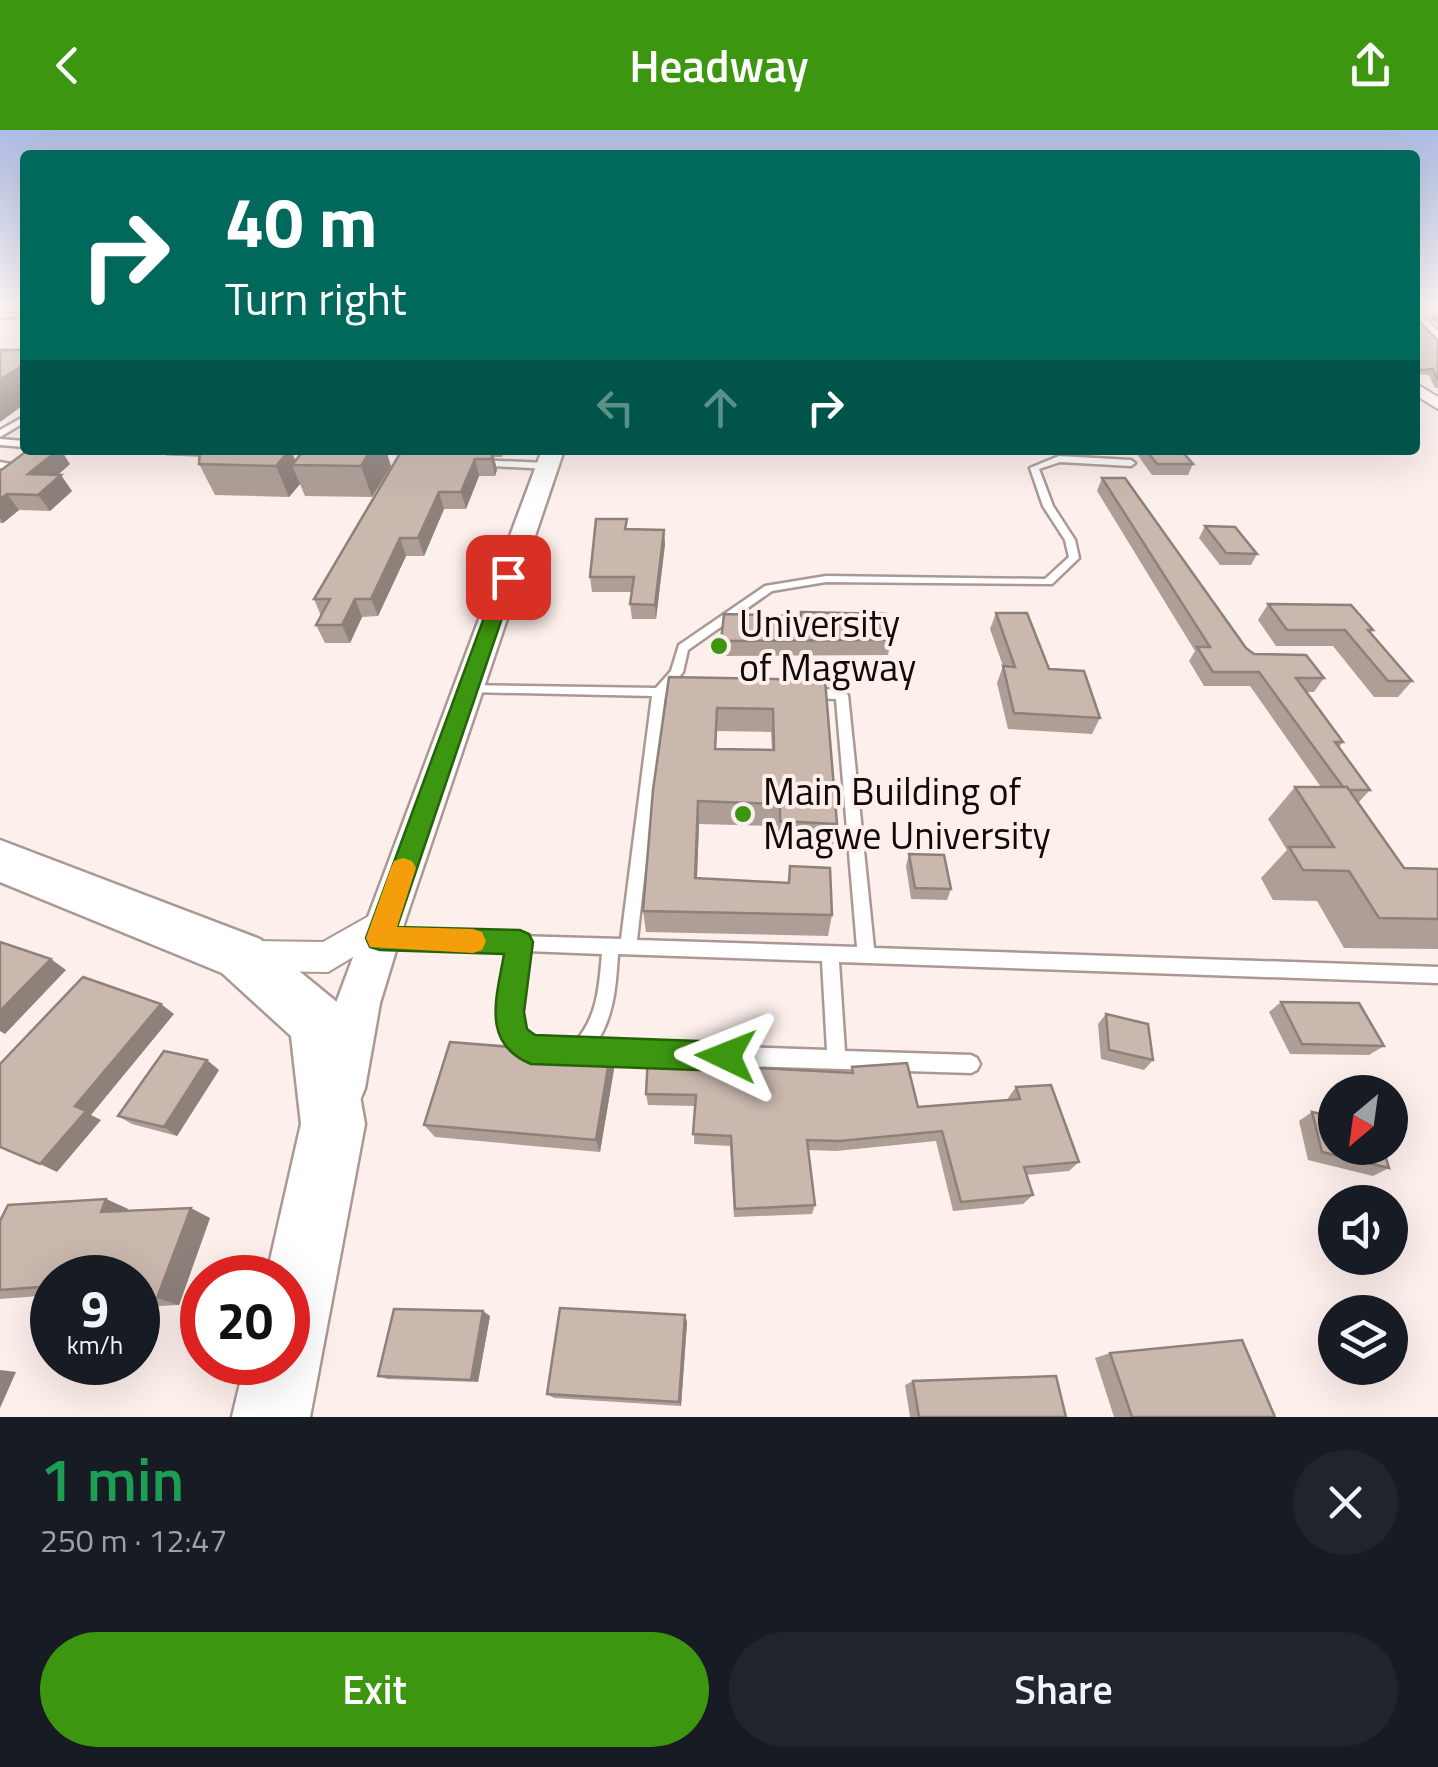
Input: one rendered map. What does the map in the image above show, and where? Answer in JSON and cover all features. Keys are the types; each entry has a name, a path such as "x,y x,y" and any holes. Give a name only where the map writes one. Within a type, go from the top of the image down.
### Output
{"highway":[{"path":"0,860 241,956 318,1023 333,1124 306,1255"},
{"path":"272,1417 278,1385"}],"street":[{"path":"333,1124 358,1003 550,458"},
{"path":"241,956 328,957 382,930"}],"lane":[{"path":"474,463 550,458"},
{"path":"578,1052 596,1034 604,1018 620,946 659,692 677,672 683,648 769,588 826,579 1048,582 1074,558 1070,540 1048,506 1034,468 1059,459 1131,463"},
{"path":"0,465 18,468 13,478 35,461"},
{"path":"468,688 696,693"},
{"path":"787,694 842,694 866,955"},
{"path":"382,930 520,942 1438,975"},
{"path":"520,942 510,1012 514,1037 531,1050 970,1064"},
{"path":"830,954 837,1060"}],"building":[{"path":"0,366 20,366 20,367 0,380"},
{"path":"1420,366 1438,366 1438,381 1433,369 1421,370"},
{"path":"21,455 52,455 28,474 61,475 38,495 7,494 0,499 0,471"},
{"path":"200,455 286,455 276,466 199,464"},
{"path":"300,455 368,455 361,466 292,465"},
{"path":"399,455 493,455 491,459 475,459 461,492 439,492 418,538 400,538 371,599 355,599 342,625 316,625 330,599 314,599"},
{"path":"1150,455 1185,455 1193,464 1157,464"},
{"path":"1102,478 1125,478 1246,648 1254,654 1306,655 1324,678 1296,678 1343,742 1335,742 1370,790 1343,787 1259,672 1213,672 1197,647 1210,647"},
{"path":"596,519 627,519 625,529 664,530 655,605 630,604 634,577 590,577"},
{"path":"1205,526 1235,527 1257,554 1226,553"},
{"path":"1268,604 1351,605 1412,681 1388,681 1345,630 1287,630"},
{"path":"801,612 886,614 891,640 721,641 724,614 801,616"},
{"path":"996,613 1027,613 1049,669 1084,671 1100,718 1014,713 1003,666 1015,667"},
{"name":"Main Building of Magwe University","path":"669,677 825,680 837,824 780,821 780,804 698,801 695,878 789,883 790,866 830,868 832,915 643,911 653,790","holes":["717,708 773,709 774,750 715,749"]},
{"path":"1295,787 1347,787 1404,868 1438,869 1438,919 1379,918 1349,871 1303,870 1289,847 1334,847"},
{"path":"909,854 944,855 951,889 915,888"},
{"path":"0,942 51,959 0,1011"},
{"path":"83,977 161,1004 75,1106 86,1111 40,1164 0,1147 0,1064"},
{"path":"1281,1002 1359,1003 1384,1046 1302,1044"},
{"path":"1106,1014 1148,1024 1153,1060 1109,1050"},
{"path":"450,1042 610,1055 596,1140 424,1125"},
{"path":"164,1051 207,1060 164,1127 118,1116"},
{"path":"648,1055 680,1056 679,1064 853,1073 852,1067 907,1063 918,1107 1020,1099 1016,1087 1051,1085 1079,1162 1024,1167 1033,1195 961,1202 942,1131 840,1141 807,1140 815,1205 735,1209 731,1136 693,1134 696,1095 646,1094"},
{"path":"1312,1112 1318,1113 1318,1136"},
{"path":"106,1199 101,1212 191,1208 160,1290 160,1255 30,1255 30,1288 0,1290 0,1221 8,1205"},
{"path":"560,1308 685,1315 679,1402 547,1394"},
{"path":"394,1309 483,1311 471,1380 378,1376"},
{"path":"1242,1340 1275,1417 1132,1417 1110,1353"},
{"path":"1056,1376 1066,1417 919,1417 913,1381"}],"slow traffic":[{"path":"403,868 380,938 473,941"}],"place":[{"name":"University of Magway","path":"719,646"},
{"name":"Main Building of Magwe University","path":"743,814"}],"route":[{"path":"508,577 380,938 520,942 510,1012 514,1037 531,1050 726,1056"}]}
